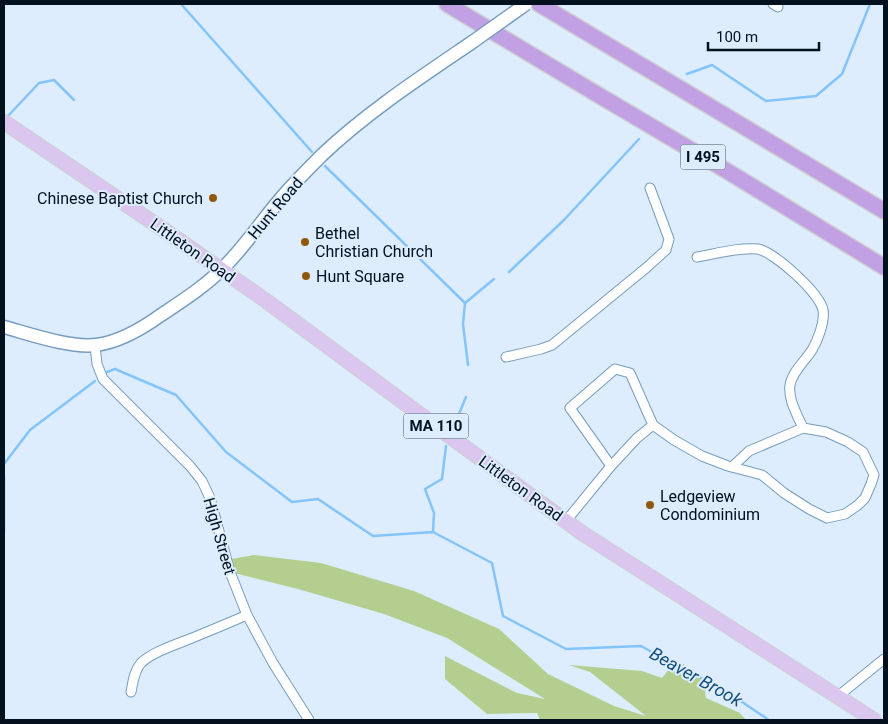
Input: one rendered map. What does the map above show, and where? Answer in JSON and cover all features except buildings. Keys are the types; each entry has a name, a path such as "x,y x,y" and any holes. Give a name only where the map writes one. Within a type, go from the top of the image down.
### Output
{"highway":[{"name":"I 495","path":"447,4 884,267"},
{"path":"538,4 884,211"}],"main road":[{"name":"Littleton Road","path":"4,122 273,306 566,521 874,720"}],"street":[{"name":"Hunt Road","path":"4,327 68,343 95,345 124,337 147,324 222,270 283,196 323,155 399,94 526,4"},
{"path":"506,357 552,345 666,250 669,239 650,188"},
{"path":"697,257 738,250 758,249 792,271 817,297 823,310 819,334 812,350 790,383 790,398 803,428"},
{"name":"High Street","path":"95,345 97,364 103,379 190,466 202,481 213,508 230,572 247,615 270,658 309,720"},
{"path":"611,466 570,408 615,370 630,373 653,426 702,456 732,466 762,475 784,493 827,518 845,514 858,505 865,498 874,475 863,452 848,442 826,432 803,428 748,451 732,466"},
{"path":"566,521 611,466 637,438 653,426"},
{"path":"131,692 136,670 142,662 168,648 247,615"},
{"path":"837,697 884,660"}],"green space":[{"path":"254,555 321,563 414,591 499,629 548,674 614,706 646,716 590,672 569,665 642,671 662,678 673,664 682,664 701,679 704,684 706,698 740,713 746,720 540,720 537,713 487,714 445,679 445,656 517,693 545,699 447,638 384,614 230,572 226,560"}],"waterway":[{"path":"181,4 312,152"},
{"path":"687,74 712,65 766,101 816,96 842,74 870,4"},
{"path":"7,117 39,83 54,80 74,100"},
{"path":"509,272 564,220 639,139"},
{"path":"325,166 465,303"},
{"path":"468,365 463,324 465,303 494,279"},
{"name":"Beaver Brook","path":"107,372 115,369 176,395 226,452 292,502 318,499 373,536 433,532 492,563 503,616 566,649 641,646 691,674 714,683 769,720"},
{"name":"Beaver Brook","path":"4,464 30,430 95,381"},
{"path":"454,426 466,397"},
{"path":"433,532 434,513 425,489 442,479 446,446"},
{"name":"Beaver Brook","path":"4,476 4,531"}],"place":[{"name":"Chinese Baptist Church","path":"213,198"},
{"name":"Bethel Christian Church","path":"305,242"},
{"name":"Hunt Square","path":"306,276"},
{"name":"Ledgeview Condominium","path":"650,505"}]}
